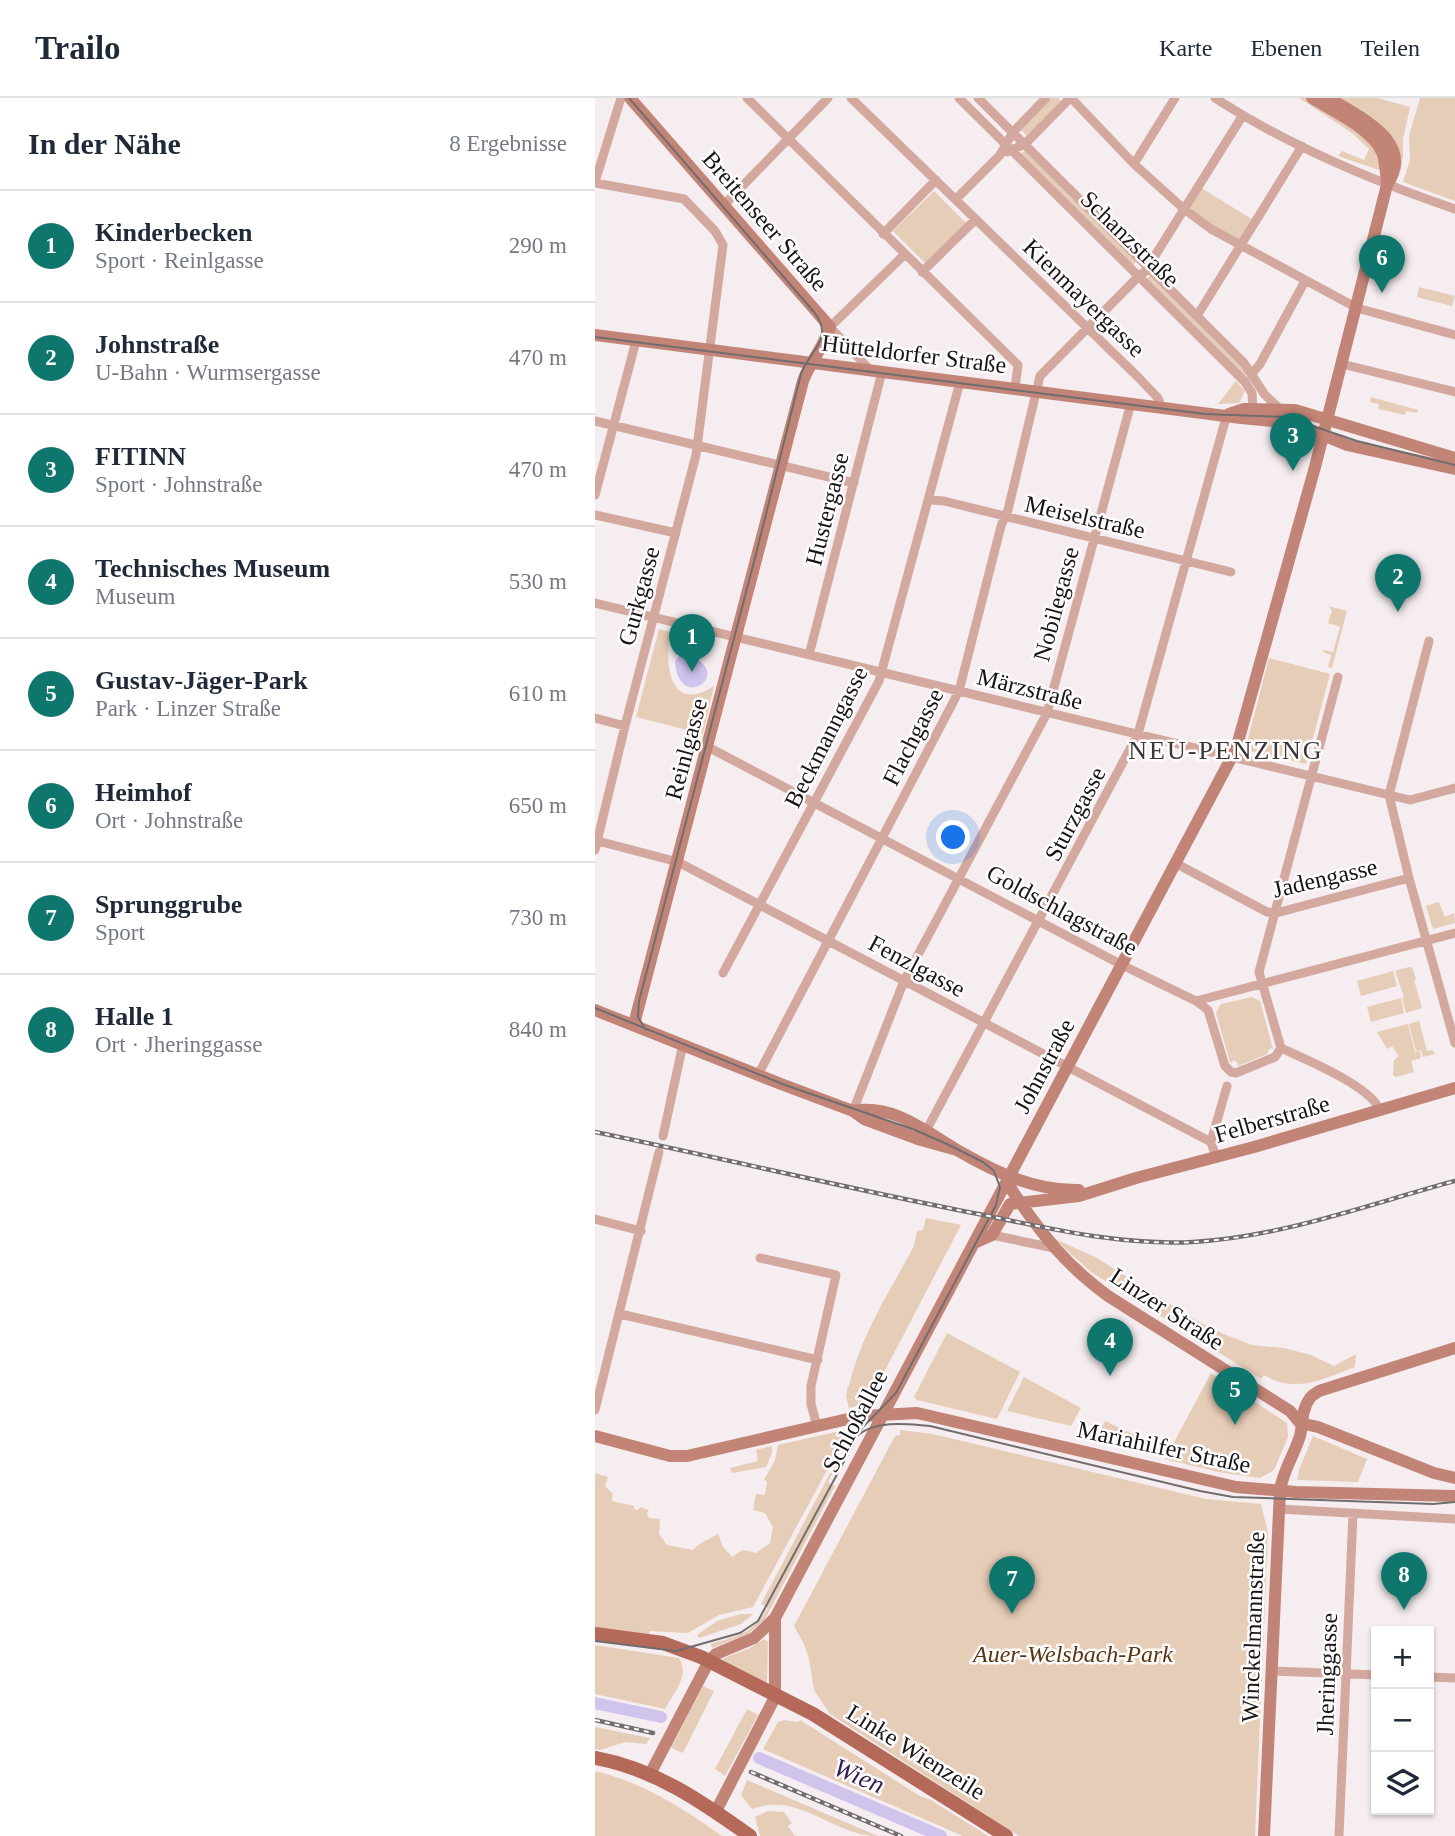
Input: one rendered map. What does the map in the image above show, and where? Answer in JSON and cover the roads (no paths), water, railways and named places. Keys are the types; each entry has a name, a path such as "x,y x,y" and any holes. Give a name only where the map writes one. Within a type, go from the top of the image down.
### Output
{"main road":[{"name":"Breitenseer Straße","path":"630,98 830,327"},
{"path":"1312,98 1375,141 1384,159 1387,185"},
{"name":"Johnstraße","path":"1009,1176 1233,757 1247,713 1324,435 1387,185 1396,166 1389,142 1376,129 1329,98"},
{"name":"Reinlgasse","path":"634,1024 803,381 827,338 830,327"},
{"name":"Hütteldorfer Straße","path":"595,335 1161,407 1227,414 1244,408 1253,413 1294,423 1337,442 1455,468"},
{"name":"Hütteldorfer Straße","path":"1253,413 1279,408 1294,410 1455,458"},
{"path":"595,1010 853,1111 864,1119 957,1150"},
{"name":"Felberstraße","path":"1020,1203 1079,1196 1455,1088"},
{"path":"853,1111 869,1108 927,1129 957,1150 1009,1176"},
{"name":"Felberstraße","path":"1009,1176 1029,1185 1055,1190 1100,1188"},
{"name":"Linzer Straße","path":"1009,1176 1010,1187 1054,1248 1080,1276 1108,1296 1290,1411 1300,1423 1318,1427 1429,1471 1455,1478"},
{"name":"Schloßallee","path":"709,1661 716,1654 754,1638 775,1618 1009,1176"},
{"path":"974,1244 992,1235 1010,1204 1020,1203"},
{"name":"Winckelmannstraße","path":"1264,1836 1280,1490 1300,1435 1300,1423 1309,1399 1316,1392 1455,1348"},
{"name":"Mariahilfer Straße","path":"595,1436 687,1457 884,1413 931,1416 1202,1480 1280,1490 1455,1495"},
{"name":"Schloßallee","path":"774,1696 775,1618"},
{"name":"Linke Wienzeile","path":"595,1634 663,1643 685,1650 801,1707"},
{"path":"650,1774 709,1661"},
{"name":"Linke Wienzeile","path":"775,1679 784,1695 801,1707 1006,1836"},
{"path":"716,1811 769,1711 774,1696"},
{"path":"595,1758 650,1774 683,1790 750,1836"}],"street":[{"path":"595,182 621,98"},
{"path":"747,98 1018,365 1015,388"},
{"path":"724,205 828,98"},
{"path":"851,98 936,180 883,234"},
{"name":"Schanzstraße","path":"959,98 1245,382 1252,393 1253,413"},
{"name":"Schanzstraße","path":"978,98 1149,265 1253,373 1265,396 1279,408"},
{"path":"1008,148 1013,132 1046,98"},
{"path":"956,199 1008,148 1025,144 1070,98 1134,164 1184,209 1240,246 1357,308 1455,334"},
{"path":"1134,164 1175,98"},
{"path":"1215,98 1301,146 1387,185 1455,209"},
{"name":"Flachgasse","path":"758,1075 958,691 1040,376 1149,265 1243,115"},
{"path":"1197,316 1301,146"},
{"name":"Kienmayergasse","path":"936,180 1139,378 1157,398 1161,407"},
{"name":"Gurkgasse","path":"595,182 687,200 722,241 710,350 676,533 596,846"},
{"path":"922,272 976,219"},
{"path":"830,327 904,255"},
{"path":"1245,382 1253,373 1305,281"},
{"name":"Breitenseer Straße","path":"830,327 876,371"},
{"path":"595,495 636,341"},
{"path":"1342,364 1455,392"},
{"name":"Hustergasse","path":"809,655 854,483 876,371"},
{"name":"Beckmanngasse","path":"723,974 883,672 961,382"},
{"name":"Nobilegasse","path":"853,1111 904,981 1047,713 1131,403"},
{"name":"Sturzgasse","path":"927,1129 1138,734 1227,414"},
{"path":"595,421 854,483"},
{"name":"Meiselstraße","path":"929,500 944,501 1231,572"},
{"path":"595,515 676,533"},
{"name":"Märzstraße","path":"595,603 1410,800 1455,788"},
{"path":"1429,641 1389,795 1455,1043"},
{"path":"1338,677 1259,972 1281,1048 1365,1091 1377,1102 1379,1109"},
{"path":"595,718 625,726"},
{"name":"Goldschlagstraße","path":"708,747 1122,965 1196,1001 1210,1013 1225,1066 1231,1072 1241,1072 1275,1057 1281,1048"},
{"name":"Fenzlgasse","path":"596,846 678,862 1211,1142"},
{"name":"Jadengasse","path":"1177,864 1267,912 1276,913 1409,878"},
{"path":"1196,1001 1455,933"},
{"path":"663,1136 683,1044"},
{"path":"1216,1157 1211,1142 1227,1086"},
{"path":"595,1410 659,1152"},
{"path":"595,1219 641,1231"},
{"path":"992,1235 1054,1248"},
{"path":"760,1258 836,1275 811,1386 811,1404 817,1426"},
{"path":"620,1314 818,1360"},
{"path":"1279,1509 1455,1519"},
{"name":"Jheringgasse","path":"1339,1836 1353,1514"},
{"path":"1273,1671 1371,1675"},
{"path":"1434,1677 1455,1678"}],"waterway":[{"name":"Wien","path":"595,1703 661,1717"},
{"name":"Wien","path":"759,1758 941,1836"}],"tram line":[{"path":"629,98 814,312 822,330 819,344 801,374 639,1001 638,1017 646,1030"},
{"path":"595,337 1205,414 1286,417 1357,441 1455,465"},
{"path":"595,1008 785,1085 915,1130 949,1145 983,1162 994,1171 1000,1187 996,1205 896,1393 862,1428 758,1621 740,1633 676,1651 595,1641"},
{"path":"858,1435 883,1425 930,1426 1233,1497 1433,1504 1455,1502"}],"railway":[{"path":"595,1132 1027,1224 1137,1241 1193,1242 1259,1234 1455,1181"},
{"path":"595,1720 653,1733"},
{"path":"751,1772 901,1836"}],"place":[{"name":"Heimhof","path":"1382,293"},
{"name":"FITINN","path":"1293,471"},
{"name":"Johnstraße","path":"1398,612"},
{"name":"Kinderbecken","path":"692,672"},
{"name":"Technisches Museum","path":"1110,1376"},
{"name":"Gustav-Jäger-Park","path":"1235,1425"},
{"name":"Halle 1","path":"1404,1610"},
{"name":"Sprunggrube","path":"1012,1614"}],"district":[{"name":"NEU-PENZING","path":"1226,750"}],"park label":[{"name":"Auer-Welsbach-Park","path":"1073,1654"}]}
